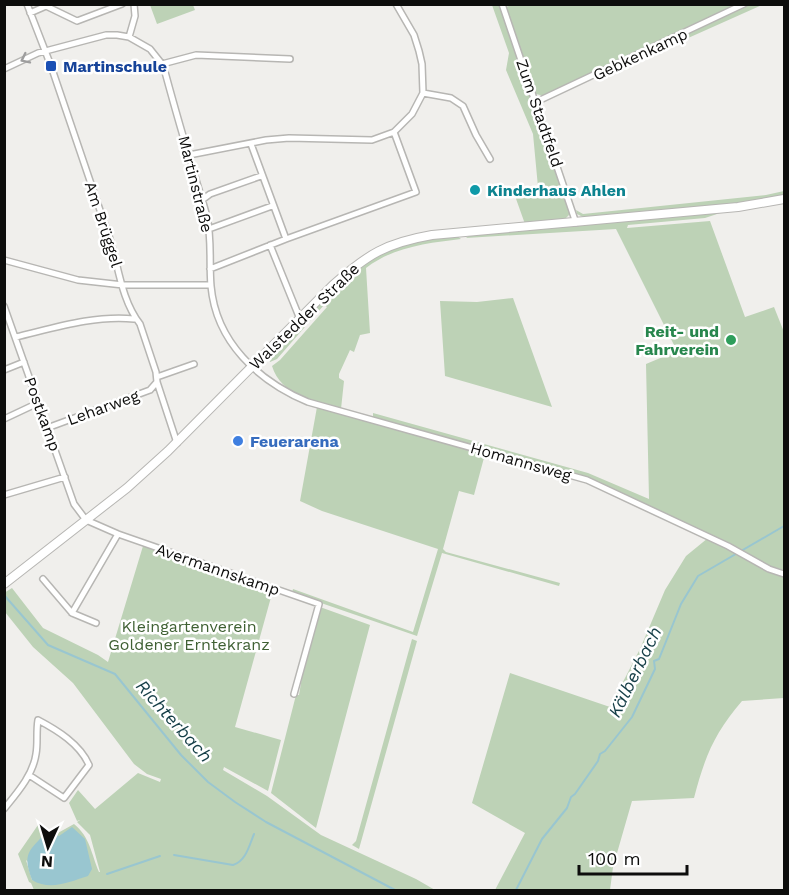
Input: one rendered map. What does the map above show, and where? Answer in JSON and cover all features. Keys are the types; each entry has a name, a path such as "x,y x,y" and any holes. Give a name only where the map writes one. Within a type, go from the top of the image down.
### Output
{"main road":[{"name":"Walstedder Straße","path":"4,584 127,488 177,443 355,265 379,250 397,242 432,235 738,207 784,199"}],"street":[{"name":"Am Brüggel","path":"27,4 112,240 123,285 134,319 140,324 177,443"},
{"path":"30,13 46,6 77,21 122,4"},
{"path":"4,69 38,52 106,35 129,37 135,16 134,4"},
{"path":"189,155 266,140 289,138 372,140 394,132 412,114 423,93 419,51 414,35 396,4"},
{"name":"Zum Stadtfeld","path":"502,4 576,223"},
{"name":"Gebkenkamp","path":"536,102 744,4"},
{"name":"Martinstraße","path":"129,37 150,49 162,64 209,229 210,285 214,308 221,328 233,347 252,367"},
{"path":"162,64 196,55 290,59"},
{"path":"423,93 451,99 463,106 490,159"},
{"path":"210,269 416,192 394,132"},
{"path":"251,144 286,239"},
{"path":"202,200 210,194 261,176"},
{"path":"209,229 272,206"},
{"path":"270,245 300,319"},
{"path":"4,260 78,280 123,285 210,285"},
{"name":"Postkamp","path":"4,306 74,504 86,520"},
{"path":"16,338 68,324 107,318 134,319"},
{"path":"4,370 24,362"},
{"name":"Leharweg","path":"47,428 150,390 157,380 194,364"},
{"name":"Homannsweg","path":"252,367 278,387 308,402 587,480 734,549 769,569 784,574"},
{"path":"4,419 38,403"},
{"path":"4,495 65,477"},
{"name":"Avermannskamp","path":"86,520 118,534 319,604 294,694"},
{"path":"72,613 118,534"},
{"path":"43,579 72,613 96,622"},
{"path":"4,809 29,775 36,756 38,720 71,741 89,765 64,798 29,775"}],"green space":[{"path":"517,4 740,5 544,96 536,94 533,89 505,7"},
{"path":"751,4 762,5 621,68 615,68"},
{"path":"150,5 193,5 195,10 157,24"},
{"path":"492,5 499,5 571,213 563,221 525,224 515,196 538,187 533,134 506,70 509,53"},
{"path":"784,191 784,196 767,200 585,218 577,214 576,210 583,214 766,195"},
{"path":"720,213 705,218 628,225 627,228 710,221 745,317 774,307 784,332 784,570 770,566 737,547 589,478 373,418 373,413 588,473 649,499 646,364 677,351 616,229 466,238 471,234"},
{"path":"457,236 461,239 424,244 399,251 366,268 370,333 360,335 354,352 350,350 339,374 339,378 344,381 341,409 300,396 291,391 276,376 272,366 327,307 324,305 277,359 270,362 269,357 325,298 329,299 334,290 356,271 369,261 396,248 425,240"},
{"path":"513,298 552,407 445,376 440,301 477,302"},
{"path":"317,407 485,454 474,495 459,491 443,549 446,552 560,583 559,586 442,553 417,636 292,593 293,589 413,632 438,549 322,511 300,501"},
{"path":"708,538 784,576 784,698 742,701 717,735 702,770 694,798 632,801 613,867 610,890 495,890 525,833 472,803 510,673 610,707 640,649 665,590 686,556"},
{"name":"Kleingartenverein Goldener Erntekranz","path":"143,546 273,590 235,727 281,740 268,791 224,767 223,770 267,796 321,835 435,890 34,890 18,854 38,825 56,834 74,824 87,840 100,872 90,835 77,822 80,820 77,821 69,803 78,790 95,809 138,773 160,782 161,779 147,774 134,764 73,683 33,647 5,612 4,593 12,588 43,628 108,662","holes":["26,860 53,884 32,880"]},
{"path":"320,607 370,625 316,828 271,793 296,695 299,695"},
{"path":"412,639 417,641 359,849 352,845 356,841"}],"water":[{"path":"72,827 85,839 92,869 88,876 53,885 32,880 28,858 32,848 47,831 59,836"}],"waterway":[{"name":"Kälberbach","path":"516,890 542,839 567,808 571,797 598,761 600,754 605,751 632,717 655,669 654,661 659,659 681,604 698,576 784,526"},
{"name":"Richterbach","path":"4,595 48,645 115,674 181,755 208,782 266,822 395,890"},
{"path":"174,855 233,865 244,857 254,834"},
{"path":"107,874 160,856"}],"place":[{"name":"Martinschule","path":"51,66"},
{"name":"Kinderhaus Ahlen","path":"475,190"},
{"name":"Reit- und Fahrverein","path":"731,340"},
{"name":"Feuerarena","path":"238,441"}]}
